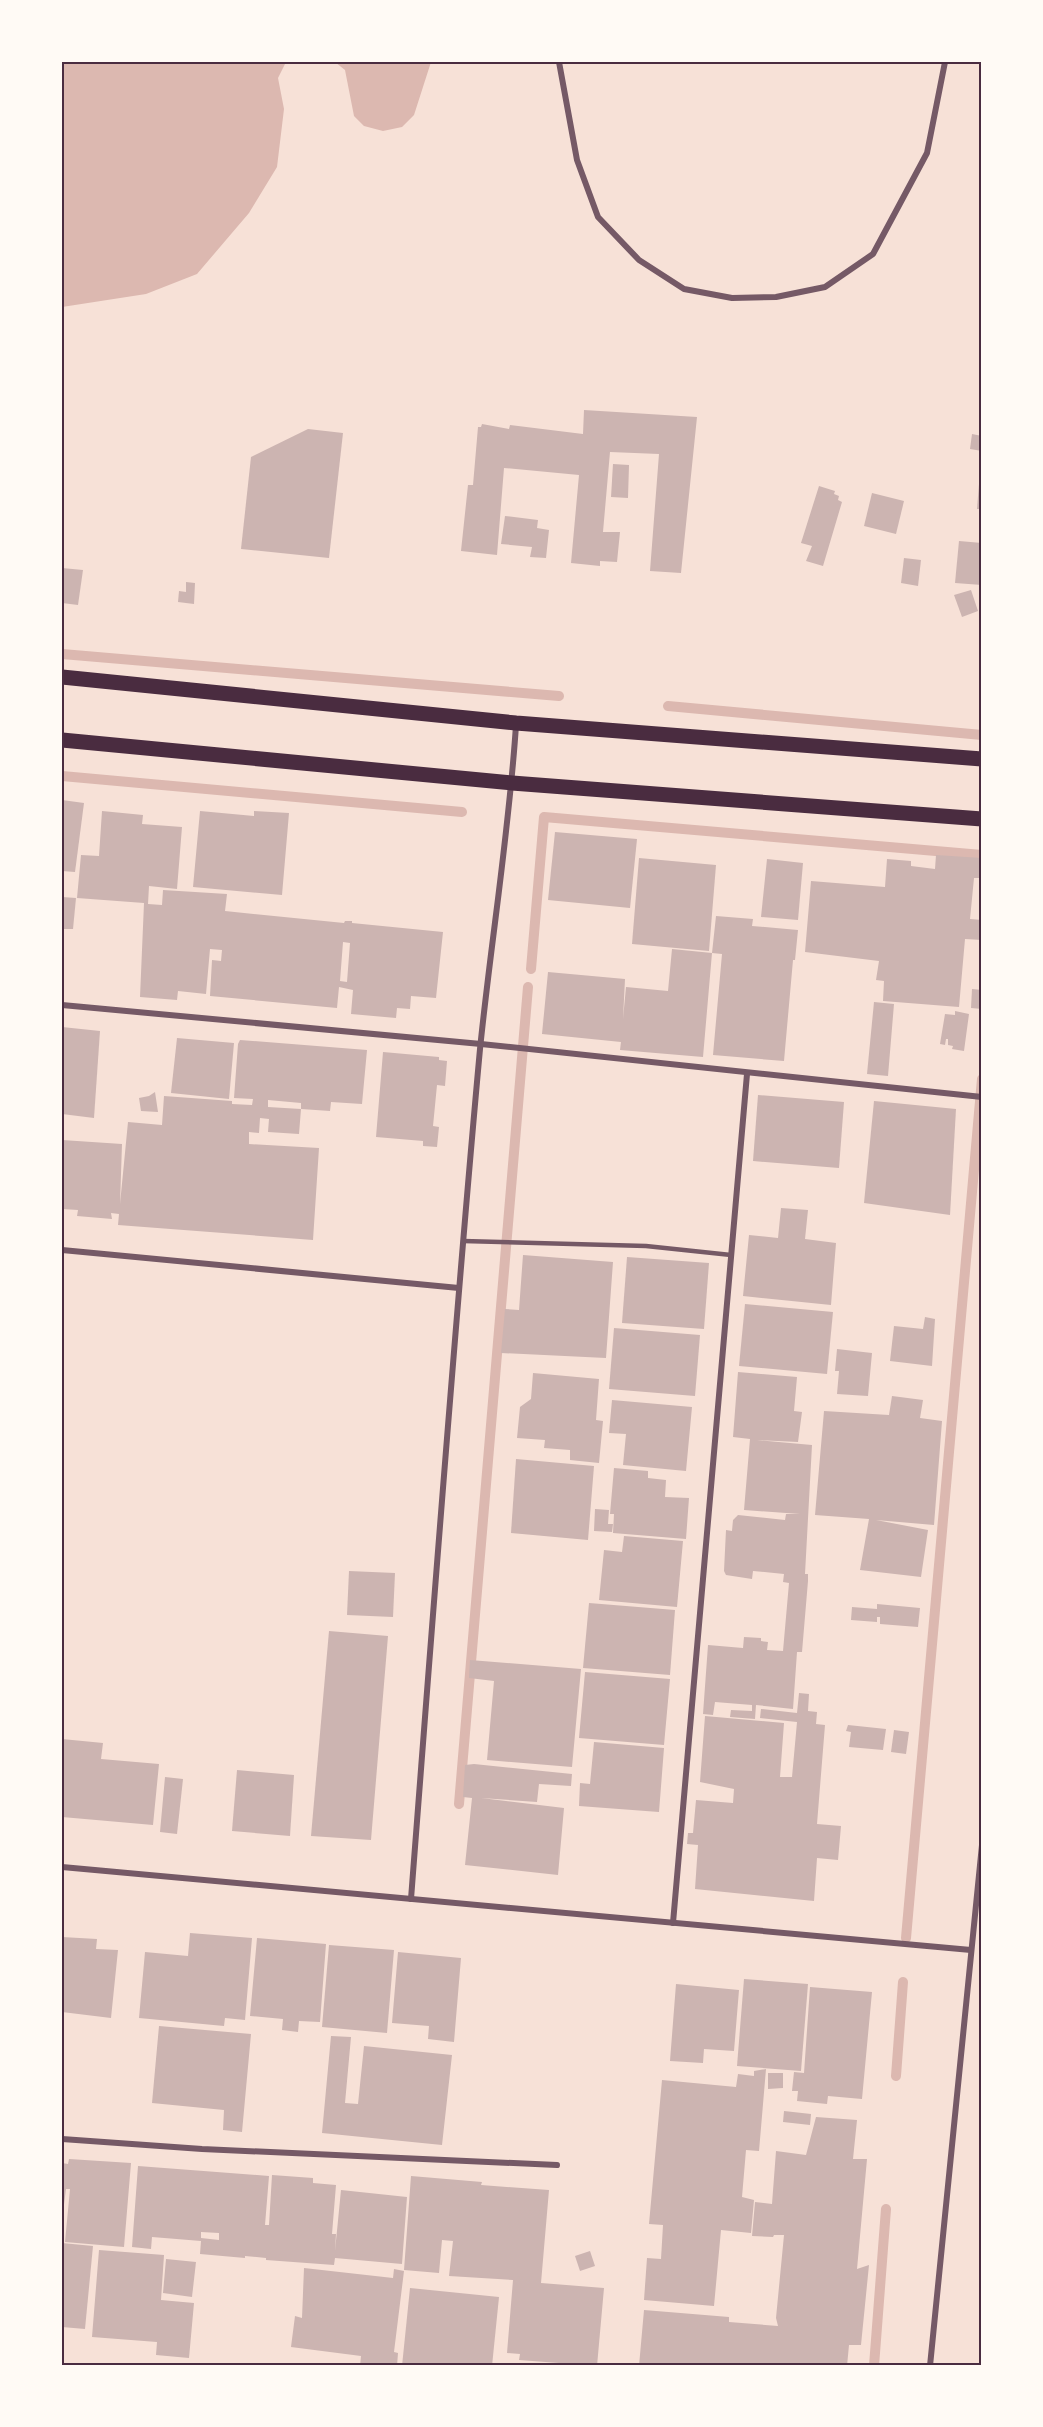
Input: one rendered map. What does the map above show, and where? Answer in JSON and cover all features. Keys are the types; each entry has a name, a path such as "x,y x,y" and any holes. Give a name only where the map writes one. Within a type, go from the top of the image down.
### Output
{"main road":[{"path":"62,677 516,723 981,759"},
{"path":"62,740 512,783 981,819"}],"street":[{"path":"559,62 577,160 598,217 639,260 684,289 732,298 776,297 825,287 873,254 927,153 945,62"},
{"path":"411,1899 463,1241 481,1044 512,783 516,723"},
{"path":"62,1005 481,1044 981,1097"},
{"path":"673,1923 747,1074"},
{"path":"62,1250 459,1288"},
{"path":"930,2366 981,1845"},
{"path":"62,1867 971,1950"},
{"path":"62,2139 202,2150 557,2165"}],"lane":[{"path":"463,1241 645,1246 731,1255"}],"shaded area":[{"path":"62,62 286,62 278,78 284,109 277,167 249,213 197,274 146,294 62,307"},
{"path":"335,62 431,62 414,115 402,127 383,131 364,126 354,116 345,70"}],"building":[{"path":"584,410 697,417 681,573 650,571 659,454 610,452 603,532 620,532 617,562 600,561 600,566 571,563 579,475 504,468 497,555 461,551 468,485 473,485 478,427 482,424 509,429 510,425 583,434"},
{"path":"308,429 343,433 329,558 241,549 251,457"},
{"path":"972,434 982,436 982,451 970,449"},
{"path":"613,464 629,465 628,498 611,497"},
{"path":"979,484 982,484 982,509 977,509"},
{"path":"819,486 835,491 834,494 839,496 838,500 842,502 823,566 806,561 812,546 801,543"},
{"path":"872,493 904,501 896,534 864,526"},
{"path":"505,516 538,520 537,528 549,530 546,558 530,557 532,547 501,544"},
{"path":"959,541 982,543 982,585 955,583"},
{"path":"904,558 921,560 918,586 901,583"},
{"path":"62,568 83,570 78,605 62,603"},
{"path":"186,582 195,583 194,604 178,602 179,591 186,592"},
{"path":"971,590 978,611 962,617 954,595"},
{"path":"62,800 84,803 75,872 62,871"},
{"path":"102,811 143,815 142,824 182,827 177,889 149,886 148,904 162,905 163,890 227,894 225,911 344,923 352,921 352,923 443,932 436,998 411,996 410,1009 397,1008 396,1018 351,1014 353,990 339,987 337,1008 210,996 212,960 221,961 222,950 210,949 206,994 178,991 177,1000 140,997 144,903 77,898 81,855 99,856","holes":["343,942 350,943 347,982 340,981"]},
{"path":"200,811 254,816 254,811 289,813 282,895 193,887"},
{"path":"555,832 637,839 630,908 548,900"},
{"path":"936,855 982,858 982,878 974,878 970,919 982,920 982,940 965,939 959,1007 883,1001 884,981 876,980 879,961 805,952 811,881 885,887 887,859 911,861 911,866 935,869"},
{"path":"639,858 716,865 709,951 632,944"},
{"path":"767,859 803,863 798,920 761,917"},
{"path":"62,897 76,898 73,929 62,929"},
{"path":"716,916 753,919 752,926 798,930 784,1061 713,1055 722,954 712,953"},
{"path":"672,949 712,953 703,1057 620,1050 621,1042 542,1034 548,972 625,979 623,1019 626,987 668,991"},
{"path":"972,989 982,990 982,1009 971,1008"},
{"path":"874,1002 894,1004 888,1076 867,1074"},
{"path":"955,1011 969,1014 964,1051 952,1049 953,1046 948,1045 948,1039 945,1045 940,1044 945,1014 955,1015"},
{"path":"62,1027 100,1031 94,1118 62,1114"},
{"path":"177,1038 234,1043 229,1099 171,1093"},
{"path":"240,1040 367,1050 362,1104 331,1102 330,1111 301,1109 299,1134 268,1132 269,1119 260,1118 259,1133 249,1132 249,1144 319,1148 313,1240 118,1225 119,1214 111,1213 112,1219 77,1216 78,1210 62,1209 62,1140 122,1144 120,1204 128,1122 162,1125 164,1096 232,1101 232,1104 252,1105 253,1099 234,1098","holes":["268,1100 301,1103 301,1109 268,1107"]},
{"path":"383,1052 439,1057 439,1060 447,1061 445,1086 437,1085 433,1126 439,1127 437,1147 423,1146 423,1141 376,1137"},
{"path":"155,1092 158,1112 141,1111 139,1098"},
{"path":"758,1095 844,1102 839,1168 753,1161"},
{"path":"874,1101 956,1109 950,1215 864,1203"},
{"path":"781,1208 808,1210 805,1239 836,1243 831,1305 743,1296 749,1235 778,1238"},
{"path":"523,1255 613,1262 606,1358 501,1353 505,1309 519,1310"},
{"path":"627,1257 709,1263 704,1329 622,1323"},
{"path":"745,1304 833,1312 827,1374 739,1366"},
{"path":"925,1317 935,1319 932,1366 890,1361 894,1326 923,1329"},
{"path":"614,1328 700,1335 695,1396 609,1389"},
{"path":"837,1349 872,1353 868,1396 837,1394 839,1371 835,1371"},
{"path":"738,1372 797,1377 794,1411 802,1412 798,1442 757,1440 812,1445 805,1574 808,1574 808,1581 802,1652 797,1652 793,1709 756,1705 755,1719 730,1717 731,1710 752,1711 752,1705 715,1702 713,1715 703,1714 708,1645 743,1648 744,1637 761,1638 761,1641 768,1642 767,1650 783,1651 789,1583 783,1582 784,1574 753,1571 752,1579 726,1575 724,1571 726,1530 732,1531 733,1520 738,1515 785,1520 786,1514 800,1514 744,1510 750,1439 733,1437"},
{"path":"533,1373 599,1379 596,1420 603,1421 599,1463 570,1460 570,1450 544,1448 545,1440 517,1438 520,1407 531,1399"},
{"path":"892,1396 923,1400 920,1418 942,1421 934,1525 876,1520 928,1530 921,1577 860,1570 869,1519 815,1515 824,1411 889,1415"},
{"path":"612,1400 692,1407 686,1471 623,1465 626,1434 609,1433"},
{"path":"516,1459 594,1466 588,1540 511,1533"},
{"path":"614,1468 648,1471 648,1478 666,1480 665,1497 689,1498 686,1539 613,1533 614,1514 610,1514"},
{"path":"595,1509 609,1510 608,1524 613,1524 612,1532 594,1531"},
{"path":"624,1536 683,1541 677,1607 599,1600 604,1550 622,1552"},
{"path":"349,1571 395,1573 393,1617 347,1615"},
{"path":"589,1603 675,1610 670,1675 583,1668"},
{"path":"877,1604 920,1608 918,1627 880,1624 880,1617 877,1617 877,1622 851,1620 852,1607 877,1609"},
{"path":"329,1631 388,1636 371,1840 311,1836"},
{"path":"470,1660 581,1669 572,1767 487,1760 494,1681 469,1678"},
{"path":"585,1672 670,1679 664,1745 579,1738"},
{"path":"799,1693 809,1694 808,1711 817,1712 816,1724 825,1725 817,1824 841,1826 838,1860 817,1858 814,1901 695,1889 698,1845 687,1844 688,1833 693,1833 696,1800 733,1803 734,1789 700,1782 705,1716 784,1723 780,1777 792,1777 797,1722 760,1718 761,1709 797,1713"},
{"path":"848,1725 886,1729 883,1750 849,1747 851,1732 846,1731"},
{"path":"894,1730 909,1732 906,1754 891,1752"},
{"path":"62,1739 103,1743 101,1759 159,1764 153,1825 62,1817"},
{"path":"594,1742 664,1748 659,1812 579,1806 580,1783 590,1784"},
{"path":"465,1765 572,1774 571,1786 539,1784 537,1802 481,1798 564,1808 558,1875 465,1865 472,1798 463,1797"},
{"path":"237,1770 294,1775 290,1836 232,1831"},
{"path":"165,1777 183,1779 177,1834 160,1832"},
{"path":"190,1933 252,1938 245,2020 225,2018 224,2026 139,2018 145,1952 188,1956"},
{"path":"62,1937 97,1939 96,1949 118,1950 111,2018 62,2012"},
{"path":"257,1938 326,1944 320,2022 299,2021 298,2032 282,2030 283,2019 250,2016"},
{"path":"329,1945 394,1950 387,2033 322,2027"},
{"path":"398,1952 461,1958 454,2042 428,2039 429,2026 392,2023"},
{"path":"744,1979 808,1984 801,2071 737,2066"},
{"path":"676,1984 739,1990 734,2051 704,2049 703,2063 670,2061"},
{"path":"810,1987 872,1992 862,2099 828,2096 827,2104 797,2101 798,2091 792,2091 794,2072 804,2073"},
{"path":"159,2026 251,2034 242,2132 223,2130 224,2110 152,2103"},
{"path":"331,2036 351,2037 345,2103 358,2104 364,2046 452,2055 442,2145 322,2133"},
{"path":"766,2069 759,2151 746,2150 742,2197 754,2200 751,2233 721,2230 714,2306 644,2300 647,2258 661,2259 663,2225 649,2224 662,2080 736,2087 738,2074 754,2076 754,2071"},
{"path":"768,2073 783,2073 783,2088 768,2089"},
{"path":"784,2111 811,2114 810,2125 783,2122"},
{"path":"816,2117 857,2120 853,2159 867,2159 857,2269 869,2265 861,2345 849,2345 847,2366 639,2366 644,2310 729,2317 729,2322 778,2326 776,2318 784,2235 752,2236 755,2202 772,2204 776,2151 806,2155"},
{"path":"69,2159 131,2163 124,2247 65,2242 70,2189 66,2189 62,2220 62,2163 68,2164"},
{"path":"138,2166 269,2176 265,2225 269,2225 272,2175 313,2178 313,2183 336,2185 332,2234 336,2234 335,2251 341,2190 407,2197 402,2264 335,2258 334,2265 200,2254 201,2241 152,2237 151,2249 132,2247","holes":["201,2232 219,2233 219,2240 201,2238"]},
{"path":"411,2176 482,2182 481,2185 549,2190 541,2283 604,2288 597,2366 559,2366 559,2363 519,2360 520,2354 507,2353 513,2280 449,2276 453,2241 442,2240 439,2273 404,2270"},
{"path":"62,2243 93,2246 85,2329 62,2327"},
{"path":"99,2250 164,2255 161,2300 194,2303 189,2358 156,2355 157,2342 92,2337"},
{"path":"590,2251 595,2266 580,2271 575,2256"},
{"path":"166,2259 196,2262 192,2297 163,2293"},
{"path":"304,2268 393,2278 394,2269 404,2271 394,2352 398,2353 397,2366 360,2366 361,2356 291,2347 295,2316 302,2318"},
{"path":"410,2288 499,2297 492,2366 402,2366"}],"waterway":[{"path":"62,654 559,696"},
{"path":"668,706 982,735"},
{"path":"62,776 462,812"},
{"path":"531,969 544,817 982,855"},
{"path":"459,1804 528,987"},
{"path":"906,1938 982,1079"},
{"path":"896,2076 903,1982"},
{"path":"874,2366 886,2209"}]}
